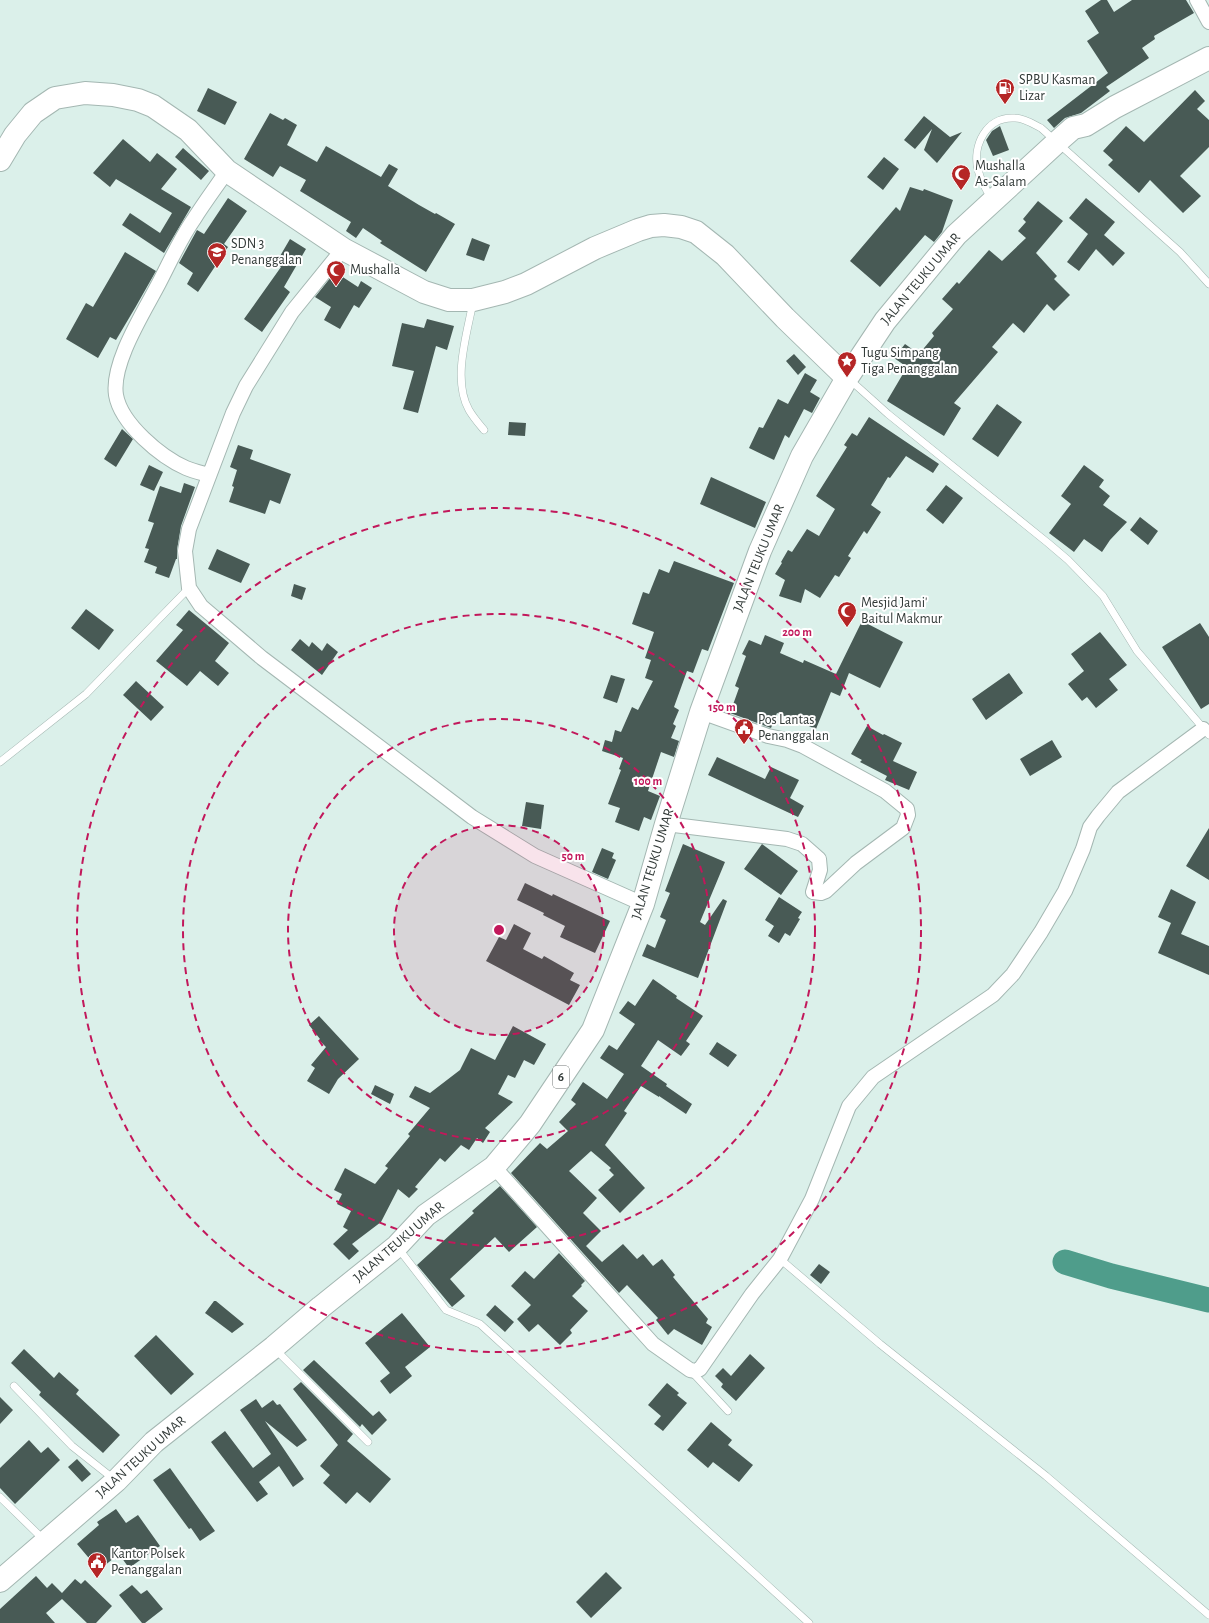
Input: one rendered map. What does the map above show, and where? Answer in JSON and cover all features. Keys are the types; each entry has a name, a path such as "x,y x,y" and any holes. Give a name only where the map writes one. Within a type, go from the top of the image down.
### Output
{"highway":[{"path":"1073,128 1082,114 1209,42"},
{"name":"JALAN TEUKU UMAR","path":"0,1581 116,1481 154,1442 274,1347 397,1246 426,1215 494,1167 530,1124 593,1030 643,904 701,712 766,537 802,456 848,378 885,321 956,235 1056,143 1073,128 1086,125 1115,107 1209,58"},
{"path":"0,160 15,135 33,113 55,98 85,93 113,95 153,106 188,130 227,172 343,249 424,292 449,300 474,300 505,292 526,284 595,248 638,230 651,226 664,225 681,227 696,232 725,254 785,318 848,378"}],"street":[{"path":"1197,0 1209,22"},
{"path":"209,475 186,468 155,448 132,426 120,408 116,395 117,380 122,359 130,338 193,220 227,172"},
{"path":"343,249 292,312 261,360 233,413 189,529 185,551 190,588 201,606 262,658 472,818 535,856 643,904"},
{"path":"666,824 770,836 787,839 802,844 819,859 820,870 813,892 821,893 826,892 856,863 903,828 907,821 907,809 894,798 819,754 787,740 768,736 701,712"},
{"path":"494,1167 653,1344 690,1370 696,1371 700,1369 752,1294 780,1259 819,1183 833,1143 849,1106 873,1077 993,995 1013,974 1041,932 1065,891 1083,849 1090,827 1098,816 1118,792 1206,732"}],"lane":[{"path":"993,201 983,185 978,170 977,152 981,136 990,126 1004,119 1015,118 1036,125 1180,252 1209,284"},
{"path":"474,300 462,362 461,378 464,396 469,410 484,430"},
{"path":"848,378 888,414 1043,538 1068,560 1103,596 1137,651 1206,732"},
{"path":"0,762 86,694 190,588"},
{"path":"397,1246 446,1310 480,1324 809,1623"},
{"path":"780,1259 880,1344 1046,1476 1209,1615"},
{"path":"274,1347 368,1442"},
{"path":"690,1370 728,1411"},
{"path":"14,1386 72,1446 116,1481"},
{"path":"0,1497 45,1542"}],"building":[{"path":"1101,0 1107,0 1114,12 1132,0 1186,0 1194,13 1154,36 1155,39 1142,48 1149,58 1106,87 1110,91 1081,113 1065,118 1054,128 1047,120 1108,73 1087,41 1099,33 1085,11"},
{"path":"208,88 237,102 225,125 197,111"},
{"path":"1195,90 1205,101 1197,109 1209,120 1209,147 1180,176 1201,196 1183,213 1150,180 1139,193 1108,165 1113,160 1103,151 1126,126 1144,142"},
{"path":"270,113 283,120 285,118 297,125 287,145 317,162 326,146 381,177 389,164 398,169 388,186 419,205 455,224 426,272 380,243 382,241 363,228 356,238 346,231 351,222 300,191 306,180 280,166 273,177 244,159"},
{"path":"924,116 950,137 962,132 937,163 924,150 932,129 915,149 904,140"},
{"path":"1000,126 1009,150 993,156 986,140 992,131"},
{"path":"123,139 150,162 157,153 177,169 161,189 191,207 164,253 122,225 130,213 160,233 172,213 116,179 110,187 93,173"},
{"path":"183,148 209,171 201,180 175,157"},
{"path":"884,157 899,169 883,190 867,177"},
{"path":"910,187 923,191 924,189 953,200 942,232 934,242 925,235 880,287 850,261 896,207 900,211"},
{"path":"228,198 247,211 224,244 228,247 198,292 187,284 193,273 179,263 197,230 204,234"},
{"path":"1086,198 1115,222 1104,235 1125,253 1113,266 1096,249 1079,271 1067,262 1088,234 1069,218"},
{"path":"1038,201 1063,221 1036,253 1057,276 1054,279 1070,295 1054,311 1047,304 1024,333 1013,323 992,347 998,352 954,403 961,408 944,436 887,401 907,367 894,358 905,344 919,354 934,336 932,333 953,309 942,299 957,282 959,284 989,250 1002,261 1026,238 1018,231 1026,222 1023,219"},
{"path":"472,238 490,245 484,261 466,255"},
{"path":"290,239 306,249 284,287 290,292 262,332 244,319 281,267 276,263"},
{"path":"125,252 156,271 116,340 110,337 98,358 66,339 86,303 93,307"},
{"path":"335,272 358,287 361,281 372,288 359,308 354,305 340,329 324,320 331,307 315,297"},
{"path":"427,319 454,326 447,350 436,346 418,413 403,409 414,371 392,366 402,323 424,328"},
{"path":"794,354 806,367 798,375 786,361"},
{"path":"805,373 817,380 810,392 820,398 812,413 804,409 789,438 785,435 774,460 749,448 759,427 763,428 778,399 788,404"},
{"path":"997,404 1022,422 998,457 972,439"},
{"path":"869,417 939,464 933,473 906,456 890,478 888,477 871,505 881,512 867,534 864,531 848,556 851,558 839,577 835,575 820,598 805,589 801,603 779,596 785,580 775,574 782,563 781,562 788,550 792,552 807,529 819,536 835,509 816,496 847,447 844,445 852,433 857,436"},
{"path":"509,422 526,423 525,436 508,435"},
{"path":"122,429 133,439 116,467 104,459"},
{"path":"238,445 253,450 250,459 291,474 280,504 270,500 265,514 229,502 234,487 232,486 237,470 230,467"},
{"path":"149,465 163,472 154,491 140,485"},
{"path":"1084,465 1104,480 1099,487 1110,496 1103,505 1127,522 1110,540 1102,552 1084,539 1074,552 1049,533 1071,504 1061,496"},
{"path":"711,477 766,502 755,528 700,504"},
{"path":"184,483 195,487 181,526 177,559 169,578 155,573 157,567 144,562 149,549 145,548 154,523 148,521 160,486 181,493"},
{"path":"946,485 963,498 943,524 926,510"},
{"path":"1140,517 1158,531 1148,545 1130,530"},
{"path":"217,549 250,564 241,583 208,569"},
{"path":"674,561 734,583 708,651 702,649 693,673 687,671 674,707 679,710 673,724 676,726 671,738 679,741 674,757 661,752 648,791 660,796 651,820 644,817 639,831 615,822 620,808 608,804 621,770 619,769 623,758 602,751 605,740 612,742 615,730 621,732 632,707 638,710 653,681 645,678 651,660 645,658 654,632 632,624 643,592 649,594 659,569 669,573"},
{"path":"294,584 306,588 302,600 291,596"},
{"path":"86,609 114,630 99,650 71,628"},
{"path":"189,610 229,643 215,661 229,673 218,686 200,671 187,686 156,661 183,630 176,625"},
{"path":"862,621 903,642 880,688 849,673 840,696 831,692 816,729 777,713 771,728 730,713 739,688 735,686 746,656 742,654 749,640 761,645 765,635 784,643 780,653 803,663 804,660 836,674"},
{"path":"1200,623 1209,637 1209,704 1201,709 1162,647"},
{"path":"1100,632 1127,665 1109,679 1118,690 1096,708 1087,697 1082,701 1068,684 1084,671 1071,654"},
{"path":"300,639 309,647 312,642 322,651 327,643 338,652 322,675 291,650"},
{"path":"1009,673 1023,693 986,720 972,699"},
{"path":"611,675 625,679 617,703 603,698"},
{"path":"136,681 164,707 151,721 123,695"},
{"path":"867,726 902,743 893,761 917,772 909,790 885,780 887,776 860,762 862,760 851,754"},
{"path":"1052,740 1062,757 1030,776 1020,759"},
{"path":"717,757 765,779 771,767 799,780 790,798 804,806 798,817 708,775"},
{"path":"526,802 544,805 541,829 522,826"},
{"path":"1209,828 1209,880 1186,866"},
{"path":"683,844 725,862 700,922 705,925 723,899 727,901 698,978 642,956 647,944 655,948 666,920 660,917 670,893 665,891"},
{"path":"762,844 798,871 781,895 744,869"},
{"path":"602,848 614,853 612,858 616,860 608,879 592,872"},
{"path":"525,883 552,896 553,894 610,921 595,953 560,937 565,926 543,915 544,913 517,900"},
{"path":"1171,889 1196,902 1181,934 1209,946 1209,975 1158,953 1171,923 1158,917"},
{"path":"779,897 802,912 798,918 800,919 790,936 785,933 779,943 768,936 774,926 765,920"},
{"path":"514,924 531,933 523,949 542,959 544,956 574,973 570,980 580,985 569,1005 486,961 499,937 506,940"},
{"path":"653,979 677,996 676,998 703,1016 686,1041 690,1044 681,1056 658,1040 641,1066 692,1104 686,1114 641,1086 624,1111 627,1113 605,1145 645,1188 620,1213 598,1190 614,1175 609,1170 611,1168 591,1151 569,1171 597,1198 583,1213 601,1231 586,1246 602,1262 623,1244 637,1259 643,1254 653,1266 662,1259 675,1275 673,1277 708,1319 706,1323 712,1327 702,1345 674,1329 668,1335 656,1320 658,1318 627,1285 619,1293 511,1173 540,1143 547,1149 568,1131 559,1122 576,1104 571,1100 583,1082 607,1099 624,1074 600,1058 609,1045 617,1050 635,1024 619,1013 628,1001 635,1006"},
{"path":"319,1016 359,1059 338,1079 329,1094 307,1081 315,1068 311,1065 326,1047 319,1040 320,1039 309,1025"},
{"path":"513,1026 546,1044 534,1065 524,1060 515,1078 508,1075 498,1094 513,1102 485,1128 490,1132 483,1143 477,1138 469,1150 461,1145 445,1162 440,1158 415,1187 418,1189 409,1198 398,1189 381,1222 352,1244 359,1251 349,1260 333,1244 348,1230 343,1227 351,1211 337,1204 342,1194 334,1190 345,1168 375,1184 388,1168 385,1166 410,1136 408,1134 430,1108 409,1097 415,1086 430,1093 460,1070 471,1048 495,1060"},
{"path":"717,1042 737,1055 728,1067 709,1054"},
{"path":"375,1085 394,1094 390,1104 371,1094"},
{"path":"500,1186 537,1227 509,1252 495,1237 450,1279 465,1296 452,1307 417,1265 474,1213 472,1211"},
{"path":"559,1253 585,1281 572,1296 588,1311 570,1330 572,1333 560,1345 538,1324 529,1332 517,1319 531,1305 511,1286 525,1271 534,1279"},
{"path":"819,1264 830,1272 821,1284 810,1275"},
{"path":"214,1301 216,1301 244,1324 232,1333 205,1313"},
{"path":"495,1305 514,1322 505,1332 486,1315"},
{"path":"402,1313 430,1347 405,1367 412,1376 390,1394 380,1381 390,1373 365,1343"},
{"path":"156,1335 194,1374 171,1395 134,1356"},
{"path":"24,1349 54,1378 59,1372 79,1390 76,1394 120,1435 103,1453 39,1395 41,1392 11,1363"},
{"path":"750,1354 765,1368 736,1401 721,1387 723,1384 715,1376 723,1368 731,1376"},
{"path":"314,1360 373,1416 379,1411 387,1420 372,1435 362,1424 360,1427 303,1370"},
{"path":"301,1382 353,1434 347,1441 391,1479 370,1503 357,1492 346,1504 323,1483 330,1475 320,1466 338,1445 293,1389"},
{"path":"667,1383 679,1393 677,1395 687,1403 663,1431 654,1424 661,1416 648,1405"},
{"path":"0,1397 13,1410 0,1424"},
{"path":"256,1399 262,1408 273,1400 277,1405 280,1404 307,1440 297,1447 265,1421 304,1479 293,1487 279,1466 259,1482 268,1494 257,1502 211,1442 225,1431 253,1468 271,1454 240,1410"},
{"path":"711,1422 732,1440 728,1445 753,1465 739,1482 713,1462 708,1468 687,1450"},
{"path":"29,1440 41,1453 48,1447 60,1460 15,1504 0,1488 0,1468"},
{"path":"77,1459 91,1474 82,1482 68,1467"},
{"path":"170,1468 215,1531 200,1541 191,1528 189,1529 153,1480"},
{"path":"116,1509 126,1523 138,1515 160,1546 129,1568 119,1554 99,1570 77,1544 99,1525 97,1522"},
{"path":"606,1572 622,1588 591,1618 576,1602"},
{"path":"36,1576 47,1588 52,1583 62,1593 75,1579 81,1584 85,1580 112,1606 96,1623 87,1623 62,1599 46,1613 55,1623 0,1623 0,1609"},
{"path":"132,1585 141,1594 147,1590 163,1609 145,1623 142,1623 119,1595"}],"waterway":[{"path":"1065,1262 1111,1276 1209,1300"}],"place":[{"name":"SPBU Kasman Lizar","path":"1005,105"},
{"name":"Mushalla As-Salam","path":"961,191"},
{"name":"SDN 3 Penanggalan","path":"217,269"},
{"name":"Mushalla","path":"336,287"},
{"name":"Tugu Simpang Tiga Penanggalan","path":"847,378"},
{"name":"Mesjid Jami' Baitul Makmur","path":"847,628"},
{"name":"Pos Lantas Penanggalan","path":"744,745"},
{"name":"Kantor Polsek Penanggalan","path":"97,1579"}]}
